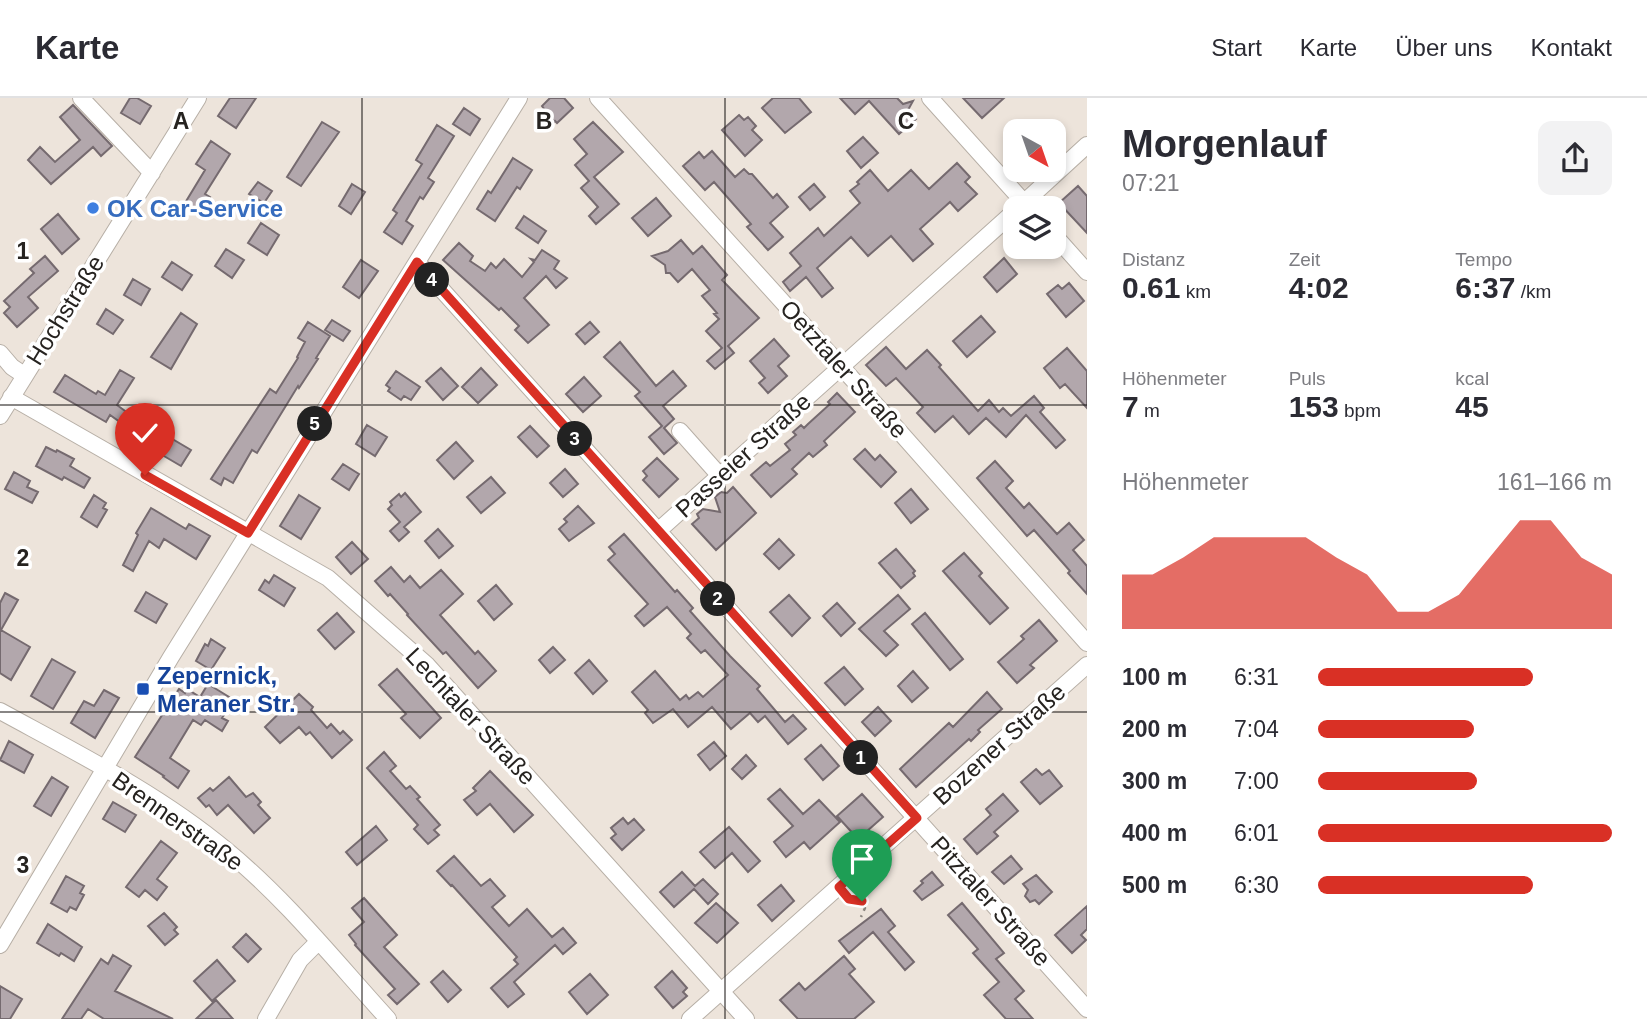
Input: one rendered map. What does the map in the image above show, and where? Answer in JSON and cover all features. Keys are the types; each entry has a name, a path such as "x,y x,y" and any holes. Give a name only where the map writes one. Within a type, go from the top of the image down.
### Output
{"street":[{"path":"81,98 152,173"},
{"name":"Hochstraße","path":"0,416 198,98"},
{"path":"0,945 248,533 519,98"},
{"name":"Oetztaler Straße","path":"598,98 1087,643"},
{"path":"930,98 1012,196"},
{"name":"Passeier Straße","path":"1033,196 1087,145"},
{"name":"Passeier Straße","path":"658,531 1003,223"},
{"path":"1066,248 1087,272"},
{"name":"Pitztaler Straße","path":"417,262 1087,1009"},
{"path":"0,353 12,367 24,374"},
{"name":"Lechtaler Straße","path":"11,397 328,578 427,665 746,1019"},
{"path":"680,431 720,476"},
{"name":"Bozener Straße","path":"690,1019 1087,664"},
{"name":"Brennerstraße","path":"1,712 166,807 227,851 270,890 388,1019"},
{"path":"266,1019 300,960 318,943"}],"path":[{"path":"839,887 849,899 862,901 865,908 861,917"}],"building":[{"path":"130,98 137,98 151,106 140,124 121,113"},
{"path":"230,98 256,98 236,128 218,116"},
{"path":"550,98 564,98 573,108 548,128 537,117 545,110 542,106"},
{"path":"773,98 799,98 811,112 785,133 762,108"},
{"path":"840,98 897,98 903,104 913,101 908,110 916,119 899,134 869,101 855,114"},
{"path":"963,98 1004,98 982,118"},
{"path":"73,105 112,146 101,156 93,147 51,184 28,160 40,147 55,162 80,140 60,117"},
{"path":"464,108 480,119 470,135 453,124"},
{"path":"739,115 744,120 748,117 756,126 752,130 762,140 745,156 722,130"},
{"path":"322,122 339,132 301,186 287,177"},
{"path":"593,122 623,152 594,177 619,204 596,224 589,216 598,207 581,188 589,181 575,165 587,154 574,139"},
{"path":"437,125 454,136 428,178 434,182 423,199 420,197 406,221 413,226 402,244 384,232 397,213 393,210 422,164 416,160"},
{"path":"863,137 878,153 861,168 847,151"},
{"path":"211,141 230,154 205,194 210,197 200,213 185,203 205,170 196,164"},
{"path":"712,151 735,177 744,169 752,174 773,198 777,194 788,207 770,223 783,237 768,250 747,227 751,224 714,182 705,190 683,166 699,152 704,158"},
{"path":"513,158 532,170 520,189 517,187 495,221 477,209 488,191 491,193"},
{"path":"957,163 970,177 965,182 977,194 958,211 950,202 920,229 933,244 913,261 891,236 868,256 851,237 817,268 833,288 822,297 806,277 790,291 783,282 801,266 790,253 818,228 824,236 860,203 850,191 870,170 888,191 911,170 929,189"},
{"path":"258,182 272,191 264,203 249,194"},
{"path":"352,184 365,192 351,214 339,206"},
{"path":"814,184 825,197 810,210 799,197"},
{"path":"1078,186 1087,196 1087,233 1066,210 1066,197"},
{"path":"656,198 671,216 648,236 632,218"},
{"path":"58,214 79,239 62,254 41,229"},
{"path":"524,216 546,231 538,243 516,228"},
{"path":"261,223 279,235 267,255 248,243"},
{"path":"681,240 693,254 702,246 727,275 722,280 759,318 728,346 734,353 715,369 707,361 722,348 706,331 719,319 702,296 710,290 692,269 678,282 670,273 666,273 665,265 652,256 668,251"},
{"path":"459,243 473,256 470,261 485,271 491,263 496,268 504,259 522,277 534,262 531,259 535,260 542,250 559,261 554,269 567,278 556,288 546,276 524,298 549,325 528,343 515,330 519,326 501,308 499,310 443,260"},
{"path":"226,249 244,260 232,278 215,266"},
{"path":"45,256 58,271 28,297 38,308 17,327 4,313 10,307 4,301 34,273 30,269"},
{"path":"1003,259 1017,274 997,292 984,277"},
{"path":"361,260 378,271 359,298 343,287"},
{"path":"172,262 192,275 182,290 162,277"},
{"path":"133,279 150,289 141,305 124,295"},
{"path":"1069,283 1084,301 1066,317 1047,294 1058,285 1062,289"},
{"path":"106,309 123,320 113,334 97,324"},
{"path":"181,313 197,324 171,369 151,357"},
{"path":"981,316 995,332 967,357 953,341"},
{"path":"332,320 350,331 343,341 325,330"},
{"path":"308,322 330,336 316,358 318,359 257,453 252,450 233,483 224,478 221,485 211,479 270,389 276,393 298,358 305,342 298,338"},
{"path":"590,322 599,332 585,344 576,334"},
{"path":"774,339 789,356 778,366 787,376 768,393 759,383 765,378 750,361"},
{"path":"620,342 656,386 673,371 686,386 663,406 674,419 664,428 677,443 664,454 649,437 662,426 635,396 640,392 604,357"},
{"path":"886,347 906,369 927,350 978,411 989,400 999,412 1003,408 1011,416 1034,396 1044,408 1040,412 1065,440 1056,448 1026,415 1006,437 986,418 969,434 953,416 935,432 917,413 923,407 896,378 886,386 866,365"},
{"path":"1067,348 1087,371 1087,408 1065,384 1060,388 1044,368"},
{"path":"441,368 458,386 443,400 426,381"},
{"path":"481,368 497,385 478,403 462,387"},
{"path":"120,370 134,378 117,405 144,425 145,423 191,450 181,466 135,439 138,435 110,415 106,422 54,392 65,375 96,394 98,391 105,395"},
{"path":"396,371 420,387 411,400 404,396 401,400 388,391 390,388 386,385"},
{"path":"584,377 601,396 583,412 566,394"},
{"path":"837,393 855,412 824,441 827,445 813,457 809,453 792,469 797,474 771,497 751,475 766,462 770,466 790,450 785,444 796,435 793,432 801,425 804,428 830,404 828,402"},
{"path":"367,425 387,437 375,456 356,444"},
{"path":"530,426 549,446 537,457 518,437"},
{"path":"456,442 473,461 454,479 437,460"},
{"path":"46,447 74,459 70,466 90,478 84,488 36,466"},
{"path":"865,449 875,460 880,455 896,472 881,487 854,459"},
{"path":"657,458 678,479 659,497 643,480 647,476 643,471"},
{"path":"995,461 1013,481 1006,488 1024,508 1029,503 1057,534 1069,523 1084,540 1073,550 1087,566 1087,594 1034,530 1027,536 977,478"},
{"path":"343,464 359,474 349,490 332,479"},
{"path":"565,469 578,484 563,497 550,483"},
{"path":"14,472 30,481 27,487 38,492 32,503 5,489"},
{"path":"491,477 505,493 481,513 467,497"},
{"path":"733,487 756,513 716,550 692,524 703,509 720,512 715,497 721,492 727,493"},
{"path":"911,489 928,509 911,523 895,503"},
{"path":"405,493 421,512 404,527 409,532 399,541 390,531 400,522 388,509 392,505 390,502 399,494 401,497"},
{"path":"94,495 106,503 103,508 107,510 97,527 81,517"},
{"path":"299,495 320,508 301,539 280,526"},
{"path":"578,506 594,523 569,541 559,529 567,522 564,519"},
{"path":"151,508 186,529 189,524 210,536 196,559 164,539 159,548 149,541 133,571 123,565 138,535 136,533"},
{"path":"438,529 453,546 439,558 425,541"},
{"path":"624,534 675,592 677,590 693,608 690,611 730,656 760,686 757,689 785,722 793,715 806,729 788,744 765,716 758,722 750,713 731,729 712,707 688,727 673,709 653,723 645,713 648,710 632,692 655,671 680,700 686,695 689,699 698,692 703,697 728,675 705,650 701,653 687,638 691,634 667,607 644,626 635,616 648,604 608,560 615,554 609,547"},
{"path":"779,539 794,555 779,569 764,554"},
{"path":"352,542 368,559 351,574 336,557"},
{"path":"896,549 915,571 915,576 901,588 879,563"},
{"path":"964,553 982,573 979,576 1008,608 990,624 943,571"},
{"path":"391,567 404,582 410,576 420,588 441,570 463,594 440,615 475,654 478,651 496,671 478,688 375,581"},
{"path":"274,575 295,588 284,606 259,590 265,580 269,583"},
{"path":"496,585 512,604 494,620 478,601"},
{"path":"146,592 167,604 156,623 135,611"},
{"path":"5,593 18,600 1,630 30,647 11,680 0,673 0,603"},
{"path":"789,595 810,618 792,636 770,612"},
{"path":"898,595 910,609 884,631 898,645 886,656 859,629"},
{"path":"837,603 855,623 841,636 823,616"},
{"path":"337,613 354,632 335,649 318,630"},
{"path":"925,613 963,659 950,670 912,624"},
{"path":"1039,620 1057,641 1030,665 1034,668 1017,683 998,662 1024,639 1021,636"},
{"path":"211,639 225,648 211,670 196,661 205,644 208,646"},
{"path":"553,647 565,660 550,673 539,660"},
{"path":"52,659 75,672 53,709 31,696"},
{"path":"589,660 607,681 593,694 575,673"},
{"path":"844,667 863,689 845,705 825,683"},
{"path":"397,669 441,718 420,738 401,718 406,714 379,685"},
{"path":"913,671 928,688 912,702 898,686"},
{"path":"208,684 234,700 222,718 228,721 222,731 205,720 201,725 193,720 170,758 189,771 178,788 135,757 179,689 185,693 187,689 200,697"},
{"path":"104,690 119,698 95,738 71,723 84,701 94,706"},
{"path":"987,692 1002,709 978,730 980,732 971,741 969,739 916,787 900,769 949,723 953,727"},
{"path":"299,694 313,707 311,710 327,728 331,724 340,734 343,731 352,740 332,758 310,732 306,735 299,727 280,743 265,727"},
{"path":"878,707 891,721 875,736 862,722"},
{"path":"9,741 33,755 24,773 0,760"},
{"path":"714,742 726,756 710,770 698,755"},
{"path":"821,745 839,766 823,780 805,759"},
{"path":"384,752 396,766 390,771 406,789 410,786 420,797 417,799 440,825 434,830 439,835 428,844 414,829 418,825 367,768"},
{"path":"746,755 756,766 742,779 732,769"},
{"path":"1036,769 1042,775 1049,770 1062,786 1040,804 1021,782"},
{"path":"490,771 533,815 514,832 490,804 477,815 464,800 476,791 473,788"},
{"path":"52,777 68,787 51,816 34,806"},
{"path":"229,777 246,797 253,793 261,802 258,805 270,818 254,833 228,805 217,815 209,805 206,807 198,798 210,788 213,791"},
{"path":"780,789 803,814 819,800 840,822 810,849 804,842 786,857 774,842 793,826 768,799"},
{"path":"862,794 883,817 858,839 837,816"},
{"path":"1003,794 1018,811 994,832 998,836 977,854 964,839 991,815 986,809"},
{"path":"113,802 136,815 125,832 103,819"},
{"path":"623,818 628,824 634,819 644,830 622,850 611,838 616,834 611,828"},
{"path":"376,826 387,840 357,865 346,852"},
{"path":"729,827 760,861 748,872 732,853 715,868 700,852"},
{"path":"161,841 177,853 157,879 167,887 157,900 145,890 139,897 126,887"},
{"path":"454,856 481,886 490,879 505,896 492,907 509,926 527,909 552,937 563,928 576,943 563,954 555,945 514,982 524,994 508,1007 491,988 518,964 514,960 517,957 437,871"},
{"path":"1011,856 1022,869 1004,884 992,872"},
{"path":"682,872 695,886 703,879 718,894 708,904 694,889 674,907 660,892"},
{"path":"932,872 943,885 922,900 914,891"},
{"path":"1036,875 1052,892 1039,904 1035,900 1030,902 1025,896 1028,890 1023,884"},
{"path":"66,876 84,886 80,893 84,895 76,910 70,907 67,912 51,903"},
{"path":"781,885 794,901 772,921 758,905"},
{"path":"364,898 397,935 384,947 419,984 397,1004 388,995 395,989 349,935 364,922 352,908"},
{"path":"716,903 738,923 717,943 695,923"},
{"path":"962,903 1004,953 996,959 1024,991 1015,999 1033,1019 1006,1019 984,995 999,982 973,953 978,949 948,915"},
{"path":"1087,906 1087,929 1081,935 1086,940 1072,953 1055,935"},
{"path":"881,909 895,926 888,932 914,962 905,970 873,932 849,953 839,941"},
{"path":"164,913 177,927 174,930 178,934 165,945 148,926"},
{"path":"48,924 82,947 74,961 37,943"},
{"path":"246,934 261,949 248,962 233,947"},
{"path":"113,955 131,966 115,991 173,1019 104,1019 88,1009 81,1019 62,1019 101,959 108,964"},
{"path":"844,956 855,969 849,974 874,1002 854,1019 798,1019 780,1000 799,983 805,990"},
{"path":"217,960 235,981 212,1001 194,981"},
{"path":"443,971 461,990 448,1002 431,982"},
{"path":"672,971 687,988 683,992 687,996 673,1008 655,987"},
{"path":"590,974 608,995 587,1014 569,992"},
{"path":"0,986 22,999 10,1019 0,1019"},
{"path":"216,1000 233,1019 196,1019"}],"place":[{"name":"OK Car-Service","path":"93,208"},
{"name":"Zepernick, Meraner Str.","path":"143,689"}],"route":[{"path":"145,475 248,533 417,262 917,818 839,887 849,899 862,901"}]}
